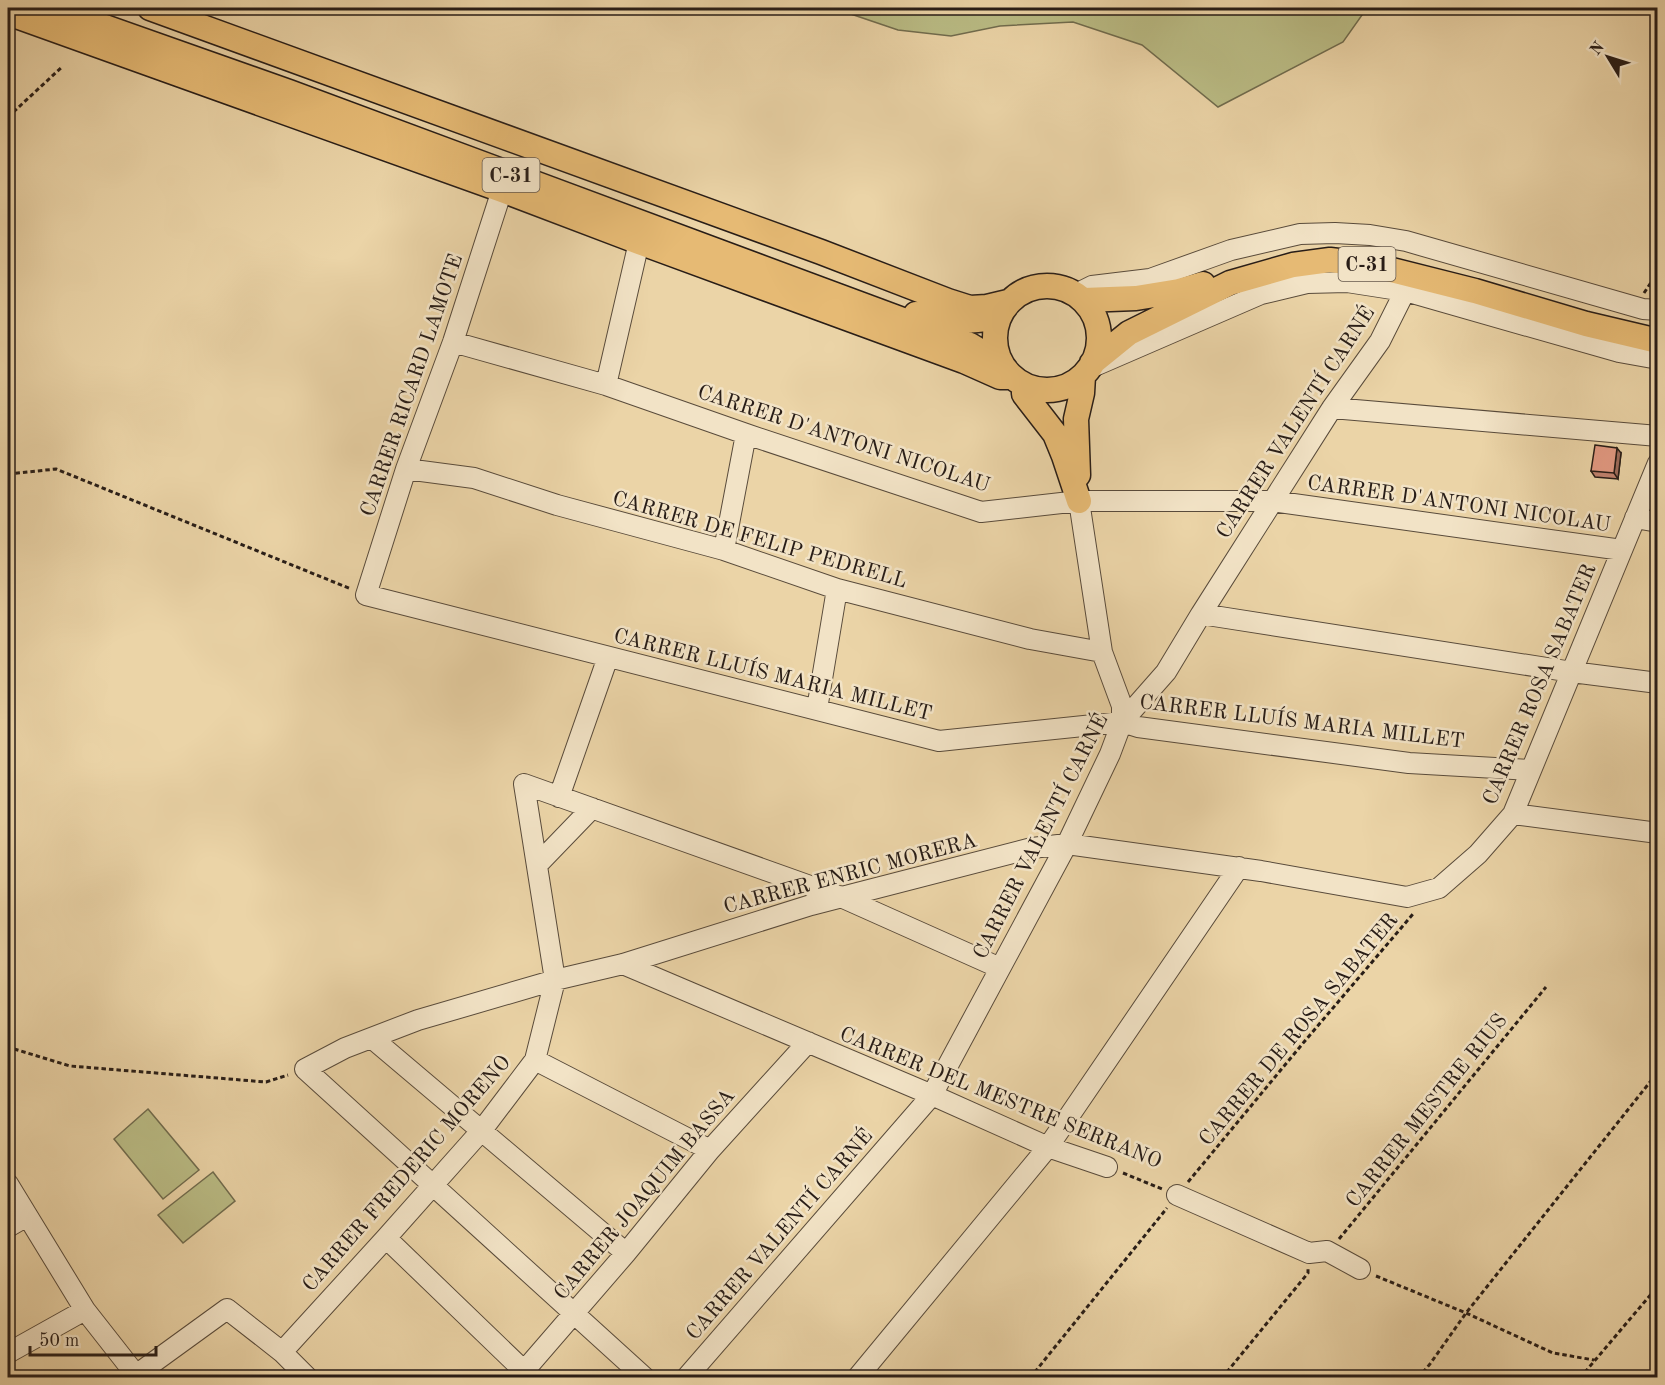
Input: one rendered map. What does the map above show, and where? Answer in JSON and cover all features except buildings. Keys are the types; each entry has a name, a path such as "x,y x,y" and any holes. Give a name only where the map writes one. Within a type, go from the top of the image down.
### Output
{"main road":[{"name":"C-31","path":"51,8 289,92 970,345 1013,376 1044,390 1065,387 1129,333 1230,283 1293,265 1330,261 1372,265 1475,291 1586,324 1658,341"},
{"name":"C-31","path":"74,8 187,47 930,319 971,322 1004,309 1020,293 1034,287 1048,285 1062,288 1080,297 1136,298 1179,291 1228,277 1276,259 1309,251 1368,253 1658,326"},
{"path":"150,8 821,252 948,301 970,308 1004,309 995,333 995,349 1024,394 1055,434 1065,456 1079,501"},
{"path":"166,8 196,24"},
{"path":"8,13 502,190 964,361 1000,377 1013,376"},
{"path":"1079,501 1076,419 1088,369 1098,347 1098,330 1094,314 1080,297"}],"street":[{"name":"CARRER RICARD LAMOTE","path":"366,595 406,469 453,342 502,190"},
{"path":"1080,297 1092,286 1150,279 1231,250 1300,234 1335,232 1406,241 1642,309 1658,310"},
{"path":"606,385 639,242"},
{"path":"1088,369 1261,294 1307,283 1337,282 1404,291 1619,352 1658,359"},
{"name":"CARRER VALENTÍ CARNÉ","path":"686,1377 932,1095 1067,844 1110,754 1122,722 1166,672 1332,408 1380,341 1404,291"},
{"name":"CARRER D'ANTONI NICOLAU","path":"453,342 606,385 981,512 1079,501 1272,501 1622,550"},
{"path":"1332,408 1658,436"},
{"path":"724,550 746,434"},
{"name":"CARRER ROSA SABATER","path":"1425,892 1439,888 1478,854 1514,814 1658,464"},
{"name":"CARRER DE FELIP PEDRELL","path":"406,469 474,478 557,505 724,550 837,589 1030,639 1102,651"},
{"path":"1079,501 1102,651 1122,706 1122,722"},
{"path":"1635,518 1658,522"},
{"path":"817,709 837,589"},
{"name":"CARRER LLUÍS MARIA MILLET","path":"366,595 939,741 1122,722 1138,727 1409,763 1531,770"},
{"path":"1201,614 1572,672 1658,683"},
{"path":"559,797 608,657"},
{"path":"555,980 524,784 842,897 1000,968"},
{"path":"538,864 592,808"},
{"path":"1514,814 1658,833"},
{"name":"CARRER ENRIC MORERA","path":"305,1069 345,1048 418,1020 555,980 623,964 811,905 1032,848 1067,844 1239,867 1407,897 1425,892"},
{"path":"857,1377 1048,1147 1239,867"},
{"name":"CARRER DEL MESTRE SERRANO","path":"623,964 932,1095 1048,1147 1107,1167"},
{"name":"CARRER FREDERIC MORENO","path":"282,1352 482,1130 535,1060 555,980"},
{"path":"373,1039 626,1252"},
{"name":"CARRER JOAQUIM BASSA","path":"521,1374 710,1150 808,1042"},
{"path":"535,1060 710,1150"},
{"path":"305,1069 645,1377"},
{"path":"8,1184 85,1310 136,1375 227,1309 282,1352 308,1377"},
{"name":"CARRER DEL MESTRE SERRANO","path":"1177,1195 1360,1269"},
{"path":"8,1227 27,1216"},
{"path":"386,1238 521,1374"},
{"path":"8,1353 85,1310"}],"path":[{"path":"8,117 63,66"},
{"path":"8,474 56,469 366,595"},
{"name":"CARRER DE ROSA SABATER","path":"1030,1377 1177,1195 1412,916 1425,892"},
{"name":"CARRER MESTRE RIUS","path":"1222,1377 1308,1274 1318,1252 1345,1232 1546,987"},
{"path":"8,1045 11,1048 70,1066 266,1082 305,1069"},
{"path":"1418,1377 1466,1313 1658,1072"},
{"name":"CARRER DEL MESTRE SERRANO","path":"1107,1167 1177,1195"},
{"path":"1360,1269 1466,1313 1553,1353 1594,1360"},
{"path":"1581,1377 1656,1289"}],"green space":[{"path":"841,8 1367,8 1343,42 1218,107 1142,45 1073,22 1000,26 951,36 898,30 845,12"},
{"path":"148,1109 199,1170 163,1199 114,1139"},
{"path":"213,1172 235,1201 183,1243 158,1215"}]}
